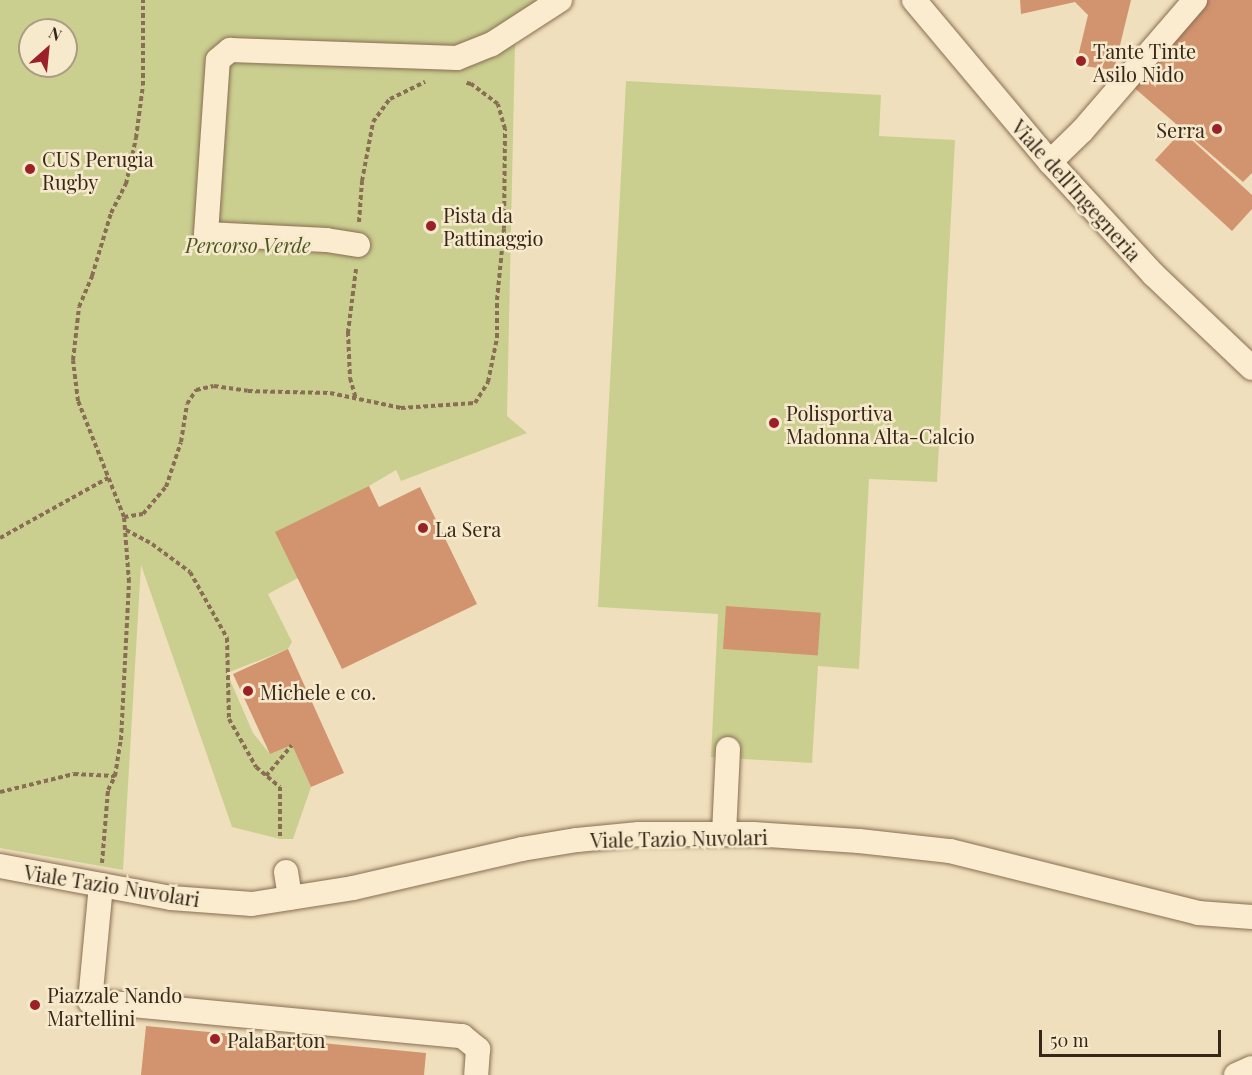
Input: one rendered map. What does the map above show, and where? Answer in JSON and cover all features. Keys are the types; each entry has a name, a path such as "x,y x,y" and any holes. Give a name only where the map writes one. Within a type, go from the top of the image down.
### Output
{"street":[{"path":"358,245 326,240 206,234 218,60 230,50 457,58 475,53 492,44 560,0"},
{"name":"Viale dell'Ingegneria","path":"914,0 1050,162 1154,275 1249,359"},
{"path":"1050,162 1082,132 1195,0"},
{"path":"724,834 728,749"},
{"name":"Viale Tazio Nuvolari","path":"0,866 171,898 252,903 353,888 522,849 577,840 639,834 724,834 859,841 950,851 1198,913 1252,917"},
{"path":"286,872 290,898"},
{"path":"101,885 90,1001 462,1036 478,1050 476,1075"},
{"path":"1236,1075 1252,1068"}],"path":[{"path":"101,885 107,801 115,776 121,740 129,582 124,517 78,401 73,360 78,307 92,276 111,213 126,184 136,138 143,85 143,0"},
{"path":"356,399 350,378 348,332 358,245 362,181 373,122 390,99 433,79"},
{"path":"124,517 143,514 166,487 181,442 187,404 196,390 214,386 248,391 330,393 401,408 475,403 488,382 497,338 497,300 504,228 505,129 498,104 471,84 461,81"},
{"path":"0,538 108,478"},
{"path":"125,530 153,544 190,573 227,638 229,719 256,767 280,787 280,839"},
{"path":"266,776 292,745"},
{"path":"0,792 74,774 115,776"}],"green space":[{"name":"Percorso Verde","path":"0,0 569,0 515,43 507,416 527,433 401,481 396,470 369,486 298,578 268,594 292,642 288,649 227,673 253,733 270,754 292,745 311,787 293,839 280,839 232,827 141,565 123,870 0,848"},
{"name":"Polisportiva Madonna Alta-Calcio","path":"626,81 881,95 879,136 955,140 937,482 869,479 859,669 818,666 812,763 711,757 718,614 598,607"}],"building":[{"path":"1020,0 1131,0 1114,70 1076,65 1088,15 1075,2 1021,14"},
{"name":"Serra","path":"1208,0 1252,0 1252,173 1243,182 1131,85"},
{"path":"1182,131 1252,195 1252,209 1232,231 1155,160"},
{"path":"369,486 379,507 420,487 477,604 342,669 275,532"},
{"path":"726,606 821,613 818,656 723,649"},
{"path":"288,649 344,773 311,787 292,745 270,754 233,674"},
{"name":"PalaBarton","path":"146,1026 426,1053 424,1075 141,1075"}],"place":[{"name":"Tante Tinte Asilo Nido","path":"1081,61"},
{"name":"Serra","path":"1217,129"},
{"name":"CUS Perugia Rugby","path":"30,169"},
{"name":"Pista da Pattinaggio","path":"431,226"},
{"name":"Polisportiva Madonna Alta-Calcio","path":"774,423"},
{"name":"La Sera","path":"423,528"},
{"name":"Michele e co.","path":"248,691"},
{"name":"Piazzale Nando Martellini","path":"35,1005"},
{"name":"PalaBarton","path":"215,1039"}]}
